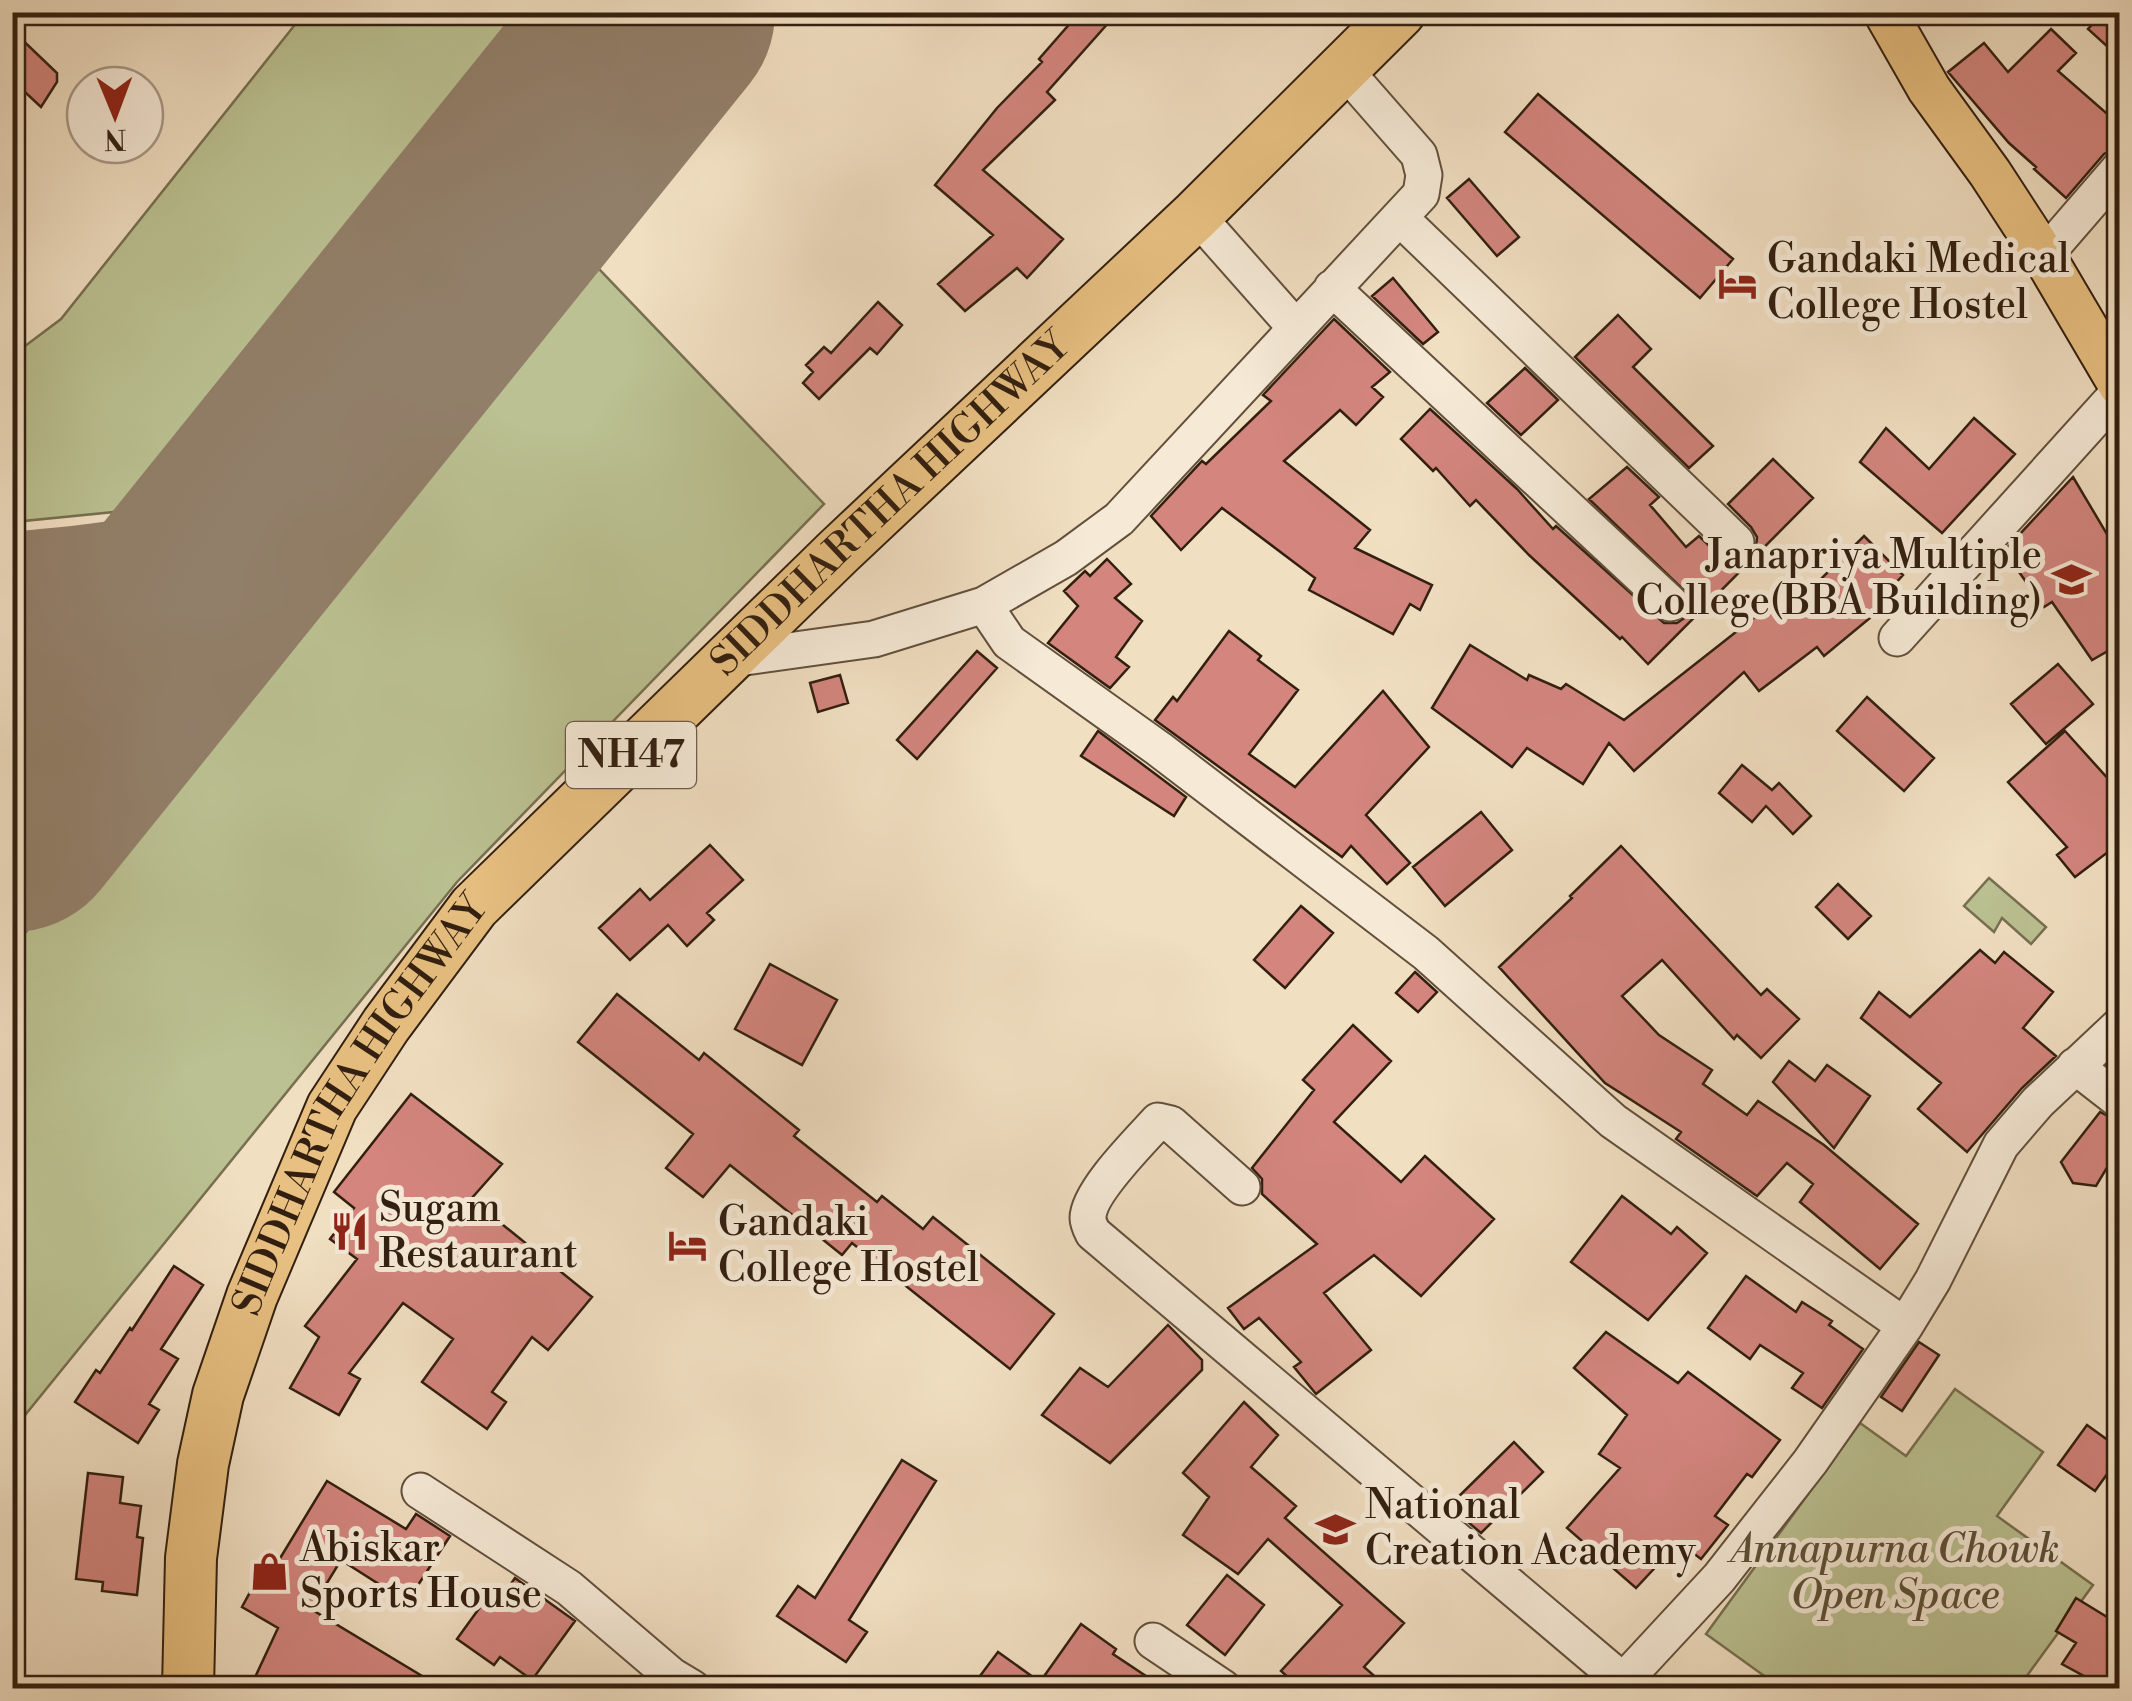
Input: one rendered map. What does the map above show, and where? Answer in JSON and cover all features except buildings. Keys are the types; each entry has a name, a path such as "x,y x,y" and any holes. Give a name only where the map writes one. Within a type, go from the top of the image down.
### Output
{"highway":[{"name":"SIDDHARTHA HIGHWAY","path":"188,1688 191,1558 203,1464 218,1395 252,1296 332,1107 386,1025 474,908 838,552 1196,216 1400,12"}],"main road":[{"path":"1885,12 1929,89 1990,172 2044,256 2120,388"}],"street":[{"path":"730,659 874,639 984,604 1066,558 1118,519 1421,194 1424,174 1418,155 1342,67"},
{"path":"2044,256 2120,168"},
{"path":"1196,216 1296,328"},
{"path":"1401,218 1736,542"},
{"path":"1332,288 1670,602"},
{"path":"1897,638 2120,388"},
{"path":"984,604 1009,642 1158,749 1426,953 1613,1121 1906,1326"},
{"path":"1242,1188 1170,1124 1158,1121 1106,1182 1093,1201 1088,1220 1093,1233 1620,1685 1719,1578 1810,1462 1906,1326 2001,1144 2120,1025"},
{"path":"2075,1066 2120,1101"},
{"path":"420,1491 570,1588 672,1676 692,1688"},
{"path":"1153,1641 1223,1688"}],"green space":[{"path":"305,12 541,13 134,510 13,522 13,355 61,319"},
{"path":"577,246 824,504 457,882 13,1430 13,948"},
{"path":"1989,878 2046,927 2031,944 2002,918 1994,932 1964,906"},
{"name":"Annapurna Chowk Open Space","path":"1955,1389 2043,1452 1997,1516 2093,1585 2018,1688 1781,1688 1706,1634 1860,1423 1906,1456"}],"taxiway":[{"path":"12,577 108,567 169,554 198,545 256,515"}],"runway":[{"path":"12,818 661,12"}],"place":[{"name":"Gandaki Medical College Hostel","path":"1737,283"},
{"name":"Janapriya Multiple College(BBA Building)","path":"2072,579"},
{"name":"Sugam Restaurant","path":"349,1232"},
{"name":"Gandaki College Hostel","path":"688,1246"},
{"name":"National Creation Academy","path":"1335,1529"},
{"name":"Abiskar Sports House","path":"270,1572"}]}
